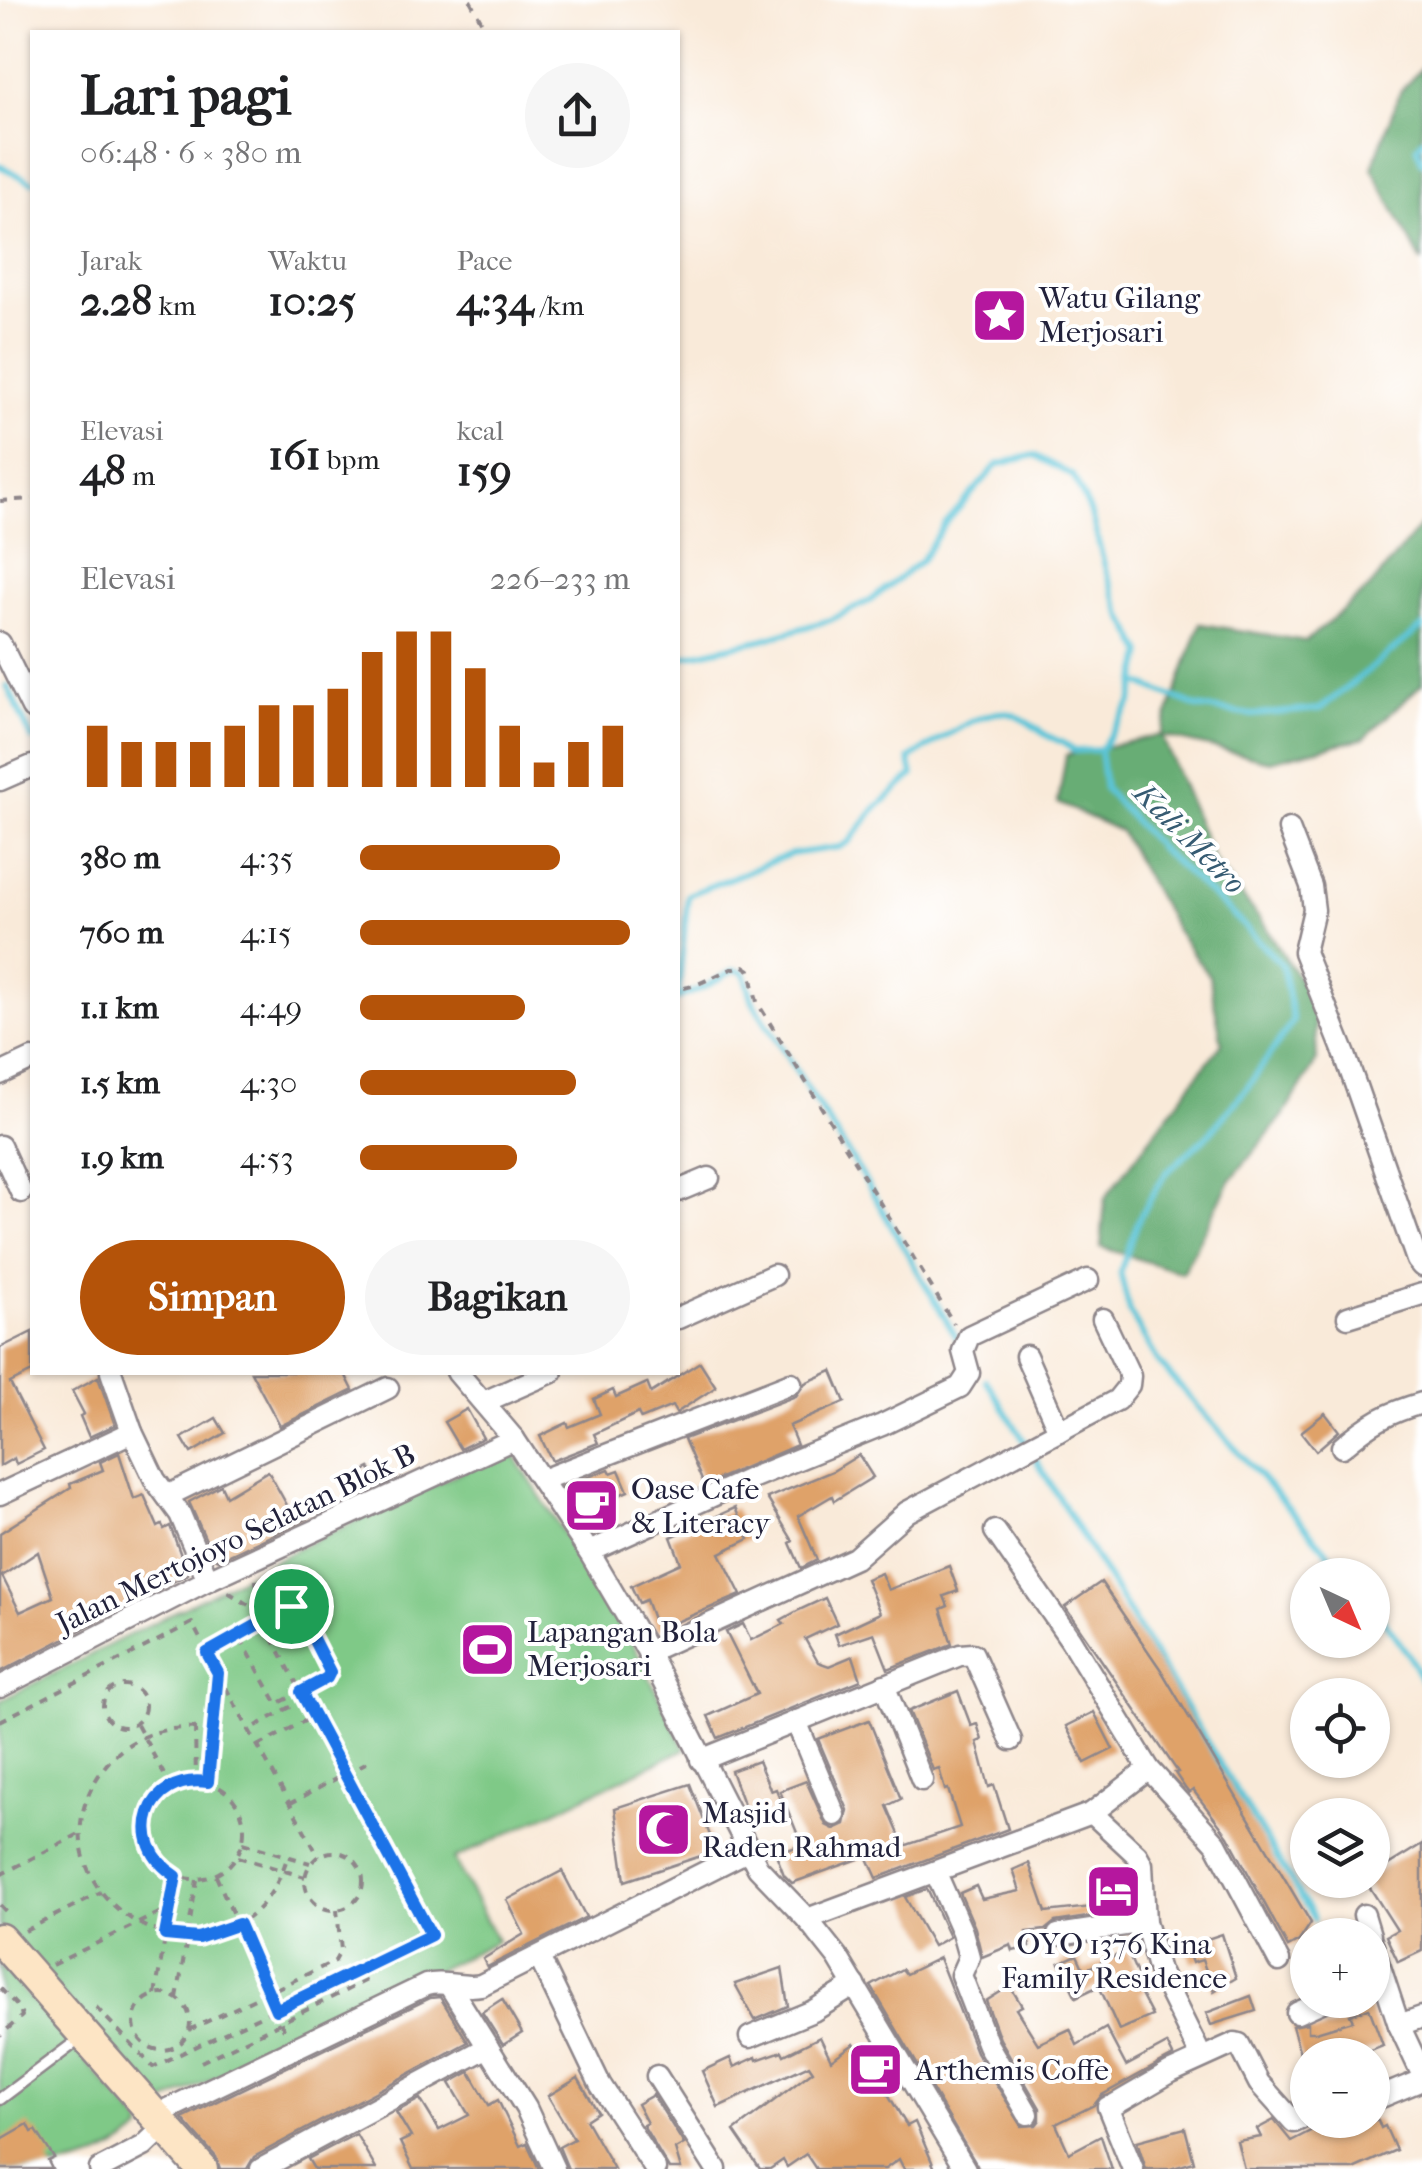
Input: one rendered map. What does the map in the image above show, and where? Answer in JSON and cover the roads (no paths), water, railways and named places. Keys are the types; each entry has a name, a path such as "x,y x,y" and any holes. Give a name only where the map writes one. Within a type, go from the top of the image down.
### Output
{"main road":[{"path":"13,1931 44,1964 86,2034 202,2169"}],"street":[{"path":"0,643 8,676 30,705"},
{"path":"0,780 30,767"},
{"path":"1290,829 1311,886 1314,910 1304,952 1420,1262"},
{"path":"0,1074 30,1060"},
{"path":"0,1146 21,1192"},
{"path":"680,1191 710,1178"},
{"path":"680,1317 774,1275"},
{"path":"589,1552 754,1477 882,1425 960,1386 969,1373 962,1351 964,1341 1088,1280"},
{"path":"1348,1316 1422,1294"},
{"path":"648,1652 855,1558 907,1512 1117,1400 1129,1385 1130,1376 1103,1319"},
{"path":"1026,1356 1059,1431"},
{"path":"112,1375 132,1432 155,1480 180,1514 213,1578"},
{"path":"460,1375 484,1402 506,1443 542,1480 589,1552 648,1652 758,1868 807,1920 855,1985 964,2169"},
{"path":"484,1402 545,1375"},
{"path":"542,1480 791,1383"},
{"path":"167,1496 388,1388"},
{"path":"1342,1447 1368,1424 1422,1402"},
{"path":"0,1494 132,1432"},
{"name":"Jalan Mertojoyo Selatan Blok B","path":"0,1687 213,1578 506,1443"},
{"path":"996,1531 1070,1640 1149,1769 1216,1843 1279,1961"},
{"path":"701,1760 960,1655 973,1654 1011,1740"},
{"path":"884,1685 922,1780"},
{"path":"796,1720 835,1815"},
{"path":"807,1920 1092,1813 1149,1769"},
{"path":"1092,1813 1142,1864 1145,1922 1159,1971 1198,2050"},
{"path":"100,2169 144,2146 160,2120 292,2050 426,1985 435,1982 481,1986 749,1850"},
{"path":"936,1873 962,1932 969,1957 962,1975 988,2046 1028,2114"},
{"path":"1058,1935 1145,1922"},
{"path":"539,1957 600,2084 655,2169"},
{"path":"449,1985 526,2108 554,2169"},
{"path":"750,2037 814,2011 855,1985"},
{"path":"1390,2005 1422,2077 1390,2093"},
{"path":"1399,2025 1422,2017"},
{"path":"1133,2169 1108,2107 1171,2072 1235,2044 1239,2044 1259,2083 1290,2118"},
{"path":"261,2169 488,2047"},
{"path":"657,2076 716,2169"}],"lane":[{"path":"0,2099 86,2034"}],"waterway":[{"path":"1422,140 1417,147 1422,162"},
{"name":"Kali Metro","path":"0,166 30,181"},
{"name":"Kali Metro","path":"680,658 830,620 871,600 921,561 945,524 997,465 1034,455 1073,476 1090,511 1122,614 1143,653 1132,702 1100,750 1105,789 1160,849 1282,965 1293,1021 1247,1088 1209,1134 1166,1173 1140,1216 1120,1272 1130,1313 1159,1363 1333,1558"},
{"path":"1137,682 1197,707 1252,715 1320,709 1422,627"},
{"path":"7,686 30,735"},
{"path":"680,977 688,895 791,854 840,847 850,841 875,809 913,775 909,759 957,729 985,716 1007,713 1074,751 1100,750"},
{"path":"680,997 734,970 744,972 753,1002 860,1172 956,1337"},
{"path":"986,1380 1025,1442"},
{"path":"1036,1460 1313,1918"},
{"name":"Kali Metro","path":"1390,1629 1422,1680"}],"place":[{"name":"Watu Gilang Merjosari","path":"1000,315"},
{"name":"Oase Cafe & Literacy","path":"592,1506"},
{"name":"Lapangan Bola Merjosari","path":"488,1649"},
{"name":"Masjid Raden Rahmad","path":"663,1830"},
{"name":"OYO 1376 Kina Family Residence","path":"1114,1892"},
{"name":"Arthemis Coffe","path":"876,2070"}]}
